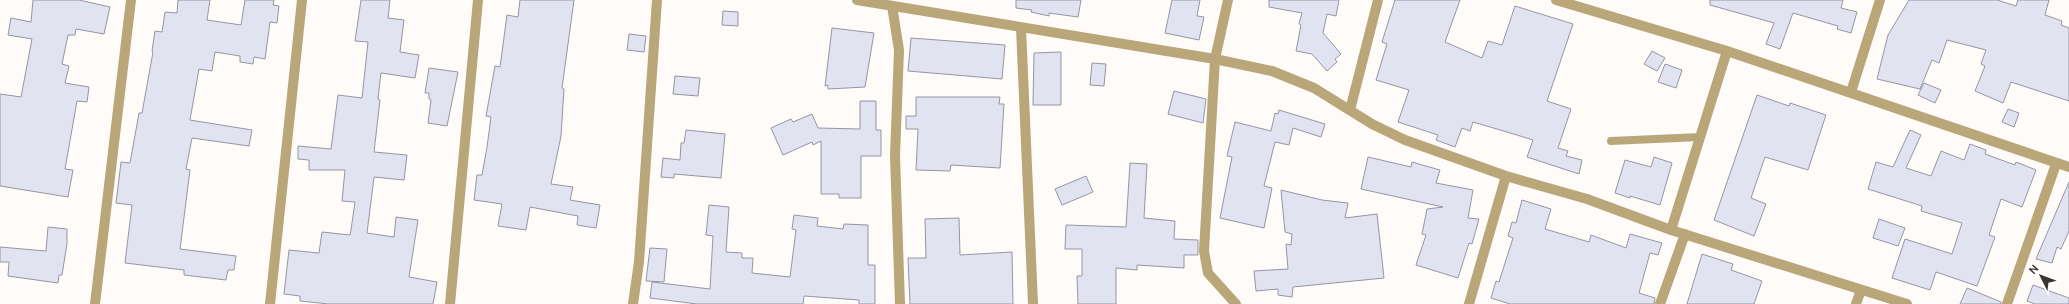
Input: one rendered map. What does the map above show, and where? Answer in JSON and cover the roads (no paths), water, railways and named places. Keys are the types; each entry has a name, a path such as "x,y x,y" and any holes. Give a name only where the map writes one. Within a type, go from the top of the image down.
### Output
{"street":[{"path":"95,304 132,0"},
{"path":"270,304 302,0"},
{"path":"450,304 478,0"},
{"path":"633,304 639,262 657,0"},
{"path":"856,0 1215,59 1272,71 1314,88 1372,124 1405,140 1506,176 1587,199 1671,230 1907,304"},
{"path":"1228,0 1215,59 1204,251 1208,273 1236,304"},
{"path":"1350,110 1378,0"},
{"path":"1556,0 1727,51 1851,92 2056,164 2069,167"},
{"path":"1851,92 1880,0"},
{"path":"892,6 899,50 896,156 900,304"},
{"path":"1021,28 1033,304"},
{"path":"1671,230 1727,51"},
{"path":"2007,304 2056,164"},
{"path":"1469,304 1506,176"},
{"path":"1660,304 1685,234"},
{"path":"1856,304 1861,290"}],"lane":[{"path":"1611,141 1700,137"}]}
